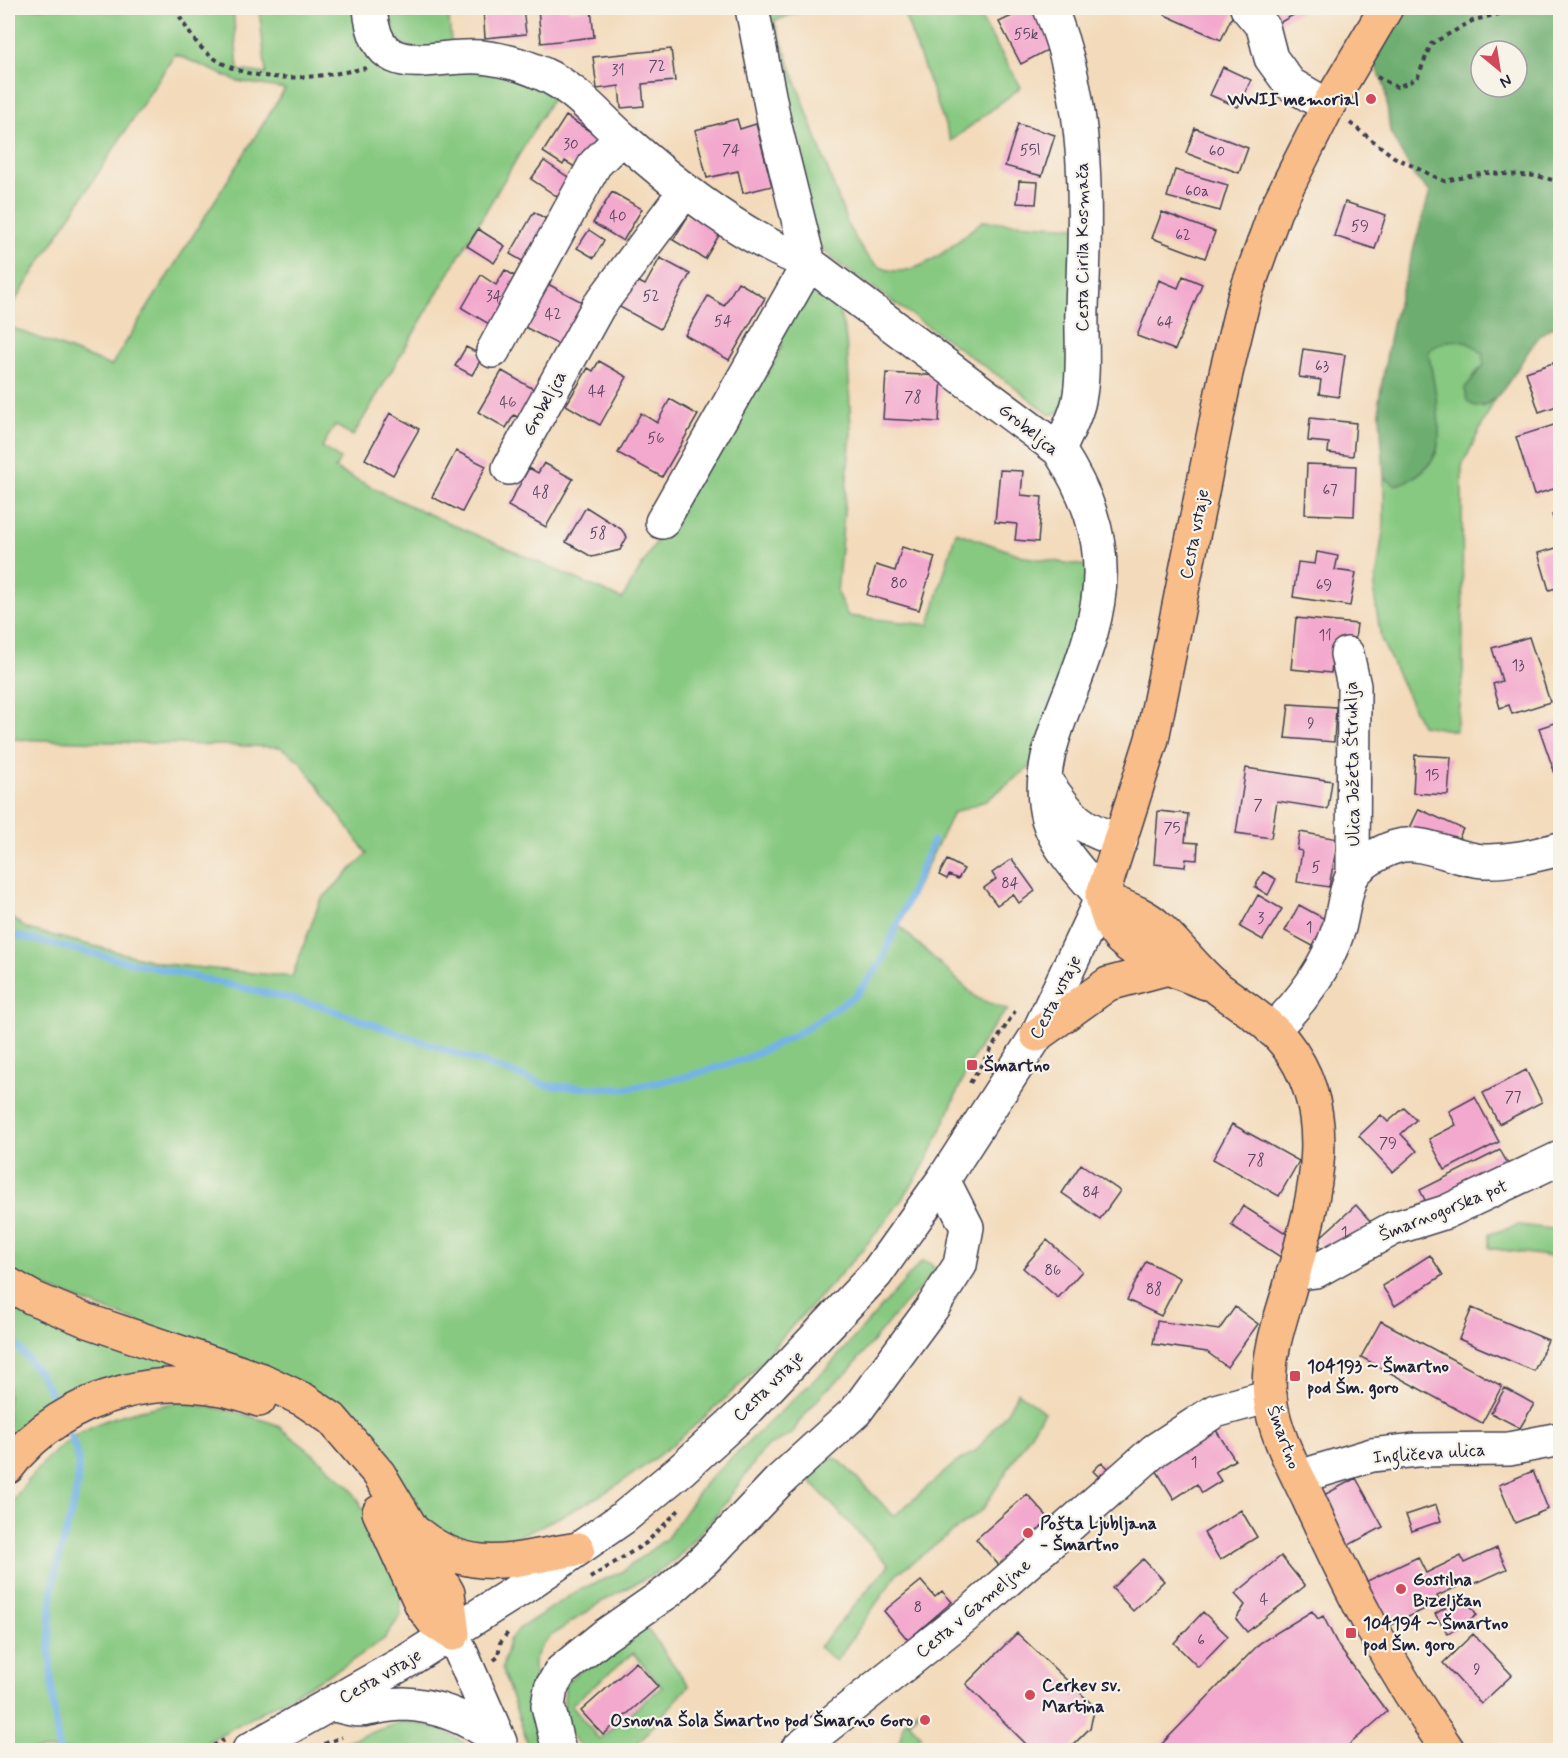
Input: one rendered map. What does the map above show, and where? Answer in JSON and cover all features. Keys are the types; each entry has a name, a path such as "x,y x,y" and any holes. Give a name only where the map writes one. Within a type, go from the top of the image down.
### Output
{"main road":[{"name":"Cesta vstaje","path":"1102,897 1152,739 1223,385 1244,298 1275,212 1329,106 1386,8"},
{"path":"1102,897 1109,920 1121,940 1168,968 1216,987"},
{"path":"1102,897 1154,922 1216,987"},
{"path":"1037,1035 1108,984 1168,968"},
{"name":"Šmartno","path":"1216,987 1272,1030 1299,1063 1315,1101 1319,1120 1316,1173 1272,1355 1270,1396 1278,1429 1373,1634 1418,1709 1448,1750"},
{"path":"8,1284 63,1311 225,1366 304,1400 332,1419 361,1450 412,1529 448,1593 453,1634"},
{"path":"8,1467 28,1443 56,1421 118,1393 137,1388 178,1383 218,1388 247,1395 290,1414 312,1428 339,1452 362,1482 386,1524 422,1606 433,1621 453,1634"},
{"path":"412,1529 437,1550 476,1562 515,1560 578,1549"}],"street":[{"path":"370,8 372,26 381,47 388,54 402,60"},
{"path":"662,522 809,263 775,126 752,8"},
{"name":"Cesta Cirila Kosmača","path":"1050,8 1064,41 1074,78 1080,116 1085,214 1079,400 1059,450"},
{"path":"1247,8 1263,27 1271,58 1290,84 1329,106"},
{"name":"Grobeljca","path":"402,60 480,57 510,62 560,82 580,97 625,140 685,191 774,250 809,263 1059,450 1081,487 1094,518 1099,554 1100,603 1078,674 1050,741 1044,779 1048,819 1064,852 1102,897"},
{"path":"493,351 595,164 614,145 625,140"},
{"name":"Grobeljca","path":"509,468 598,308 685,191"},
{"name":"Ulica Jožeta Štruklja","path":"1272,1030 1299,1001 1329,954 1353,875 1354,697 1347,654"},
{"path":"1044,779 1069,815 1080,825 1121,841"},
{"name":"Ulica Jožeta Štruklja","path":"1353,875 1378,855 1395,847 1409,845 1454,857 1484,861 1515,860 1560,849"},
{"name":"Cesta vstaje","path":"249,1750 453,1634 578,1549 623,1518 681,1470 750,1407 876,1274 943,1180 1037,1035 1102,897"},
{"name":"Šmarnogorska pot","path":"1293,1274 1316,1271 1392,1229 1446,1212 1560,1158"},
{"path":"559,1750 548,1706 551,1688 561,1671 604,1636 669,1591 698,1566 778,1482 856,1411 932,1308 960,1265 967,1227 943,1180"},
{"name":"Cesta v Gameljne","path":"798,1750 978,1606 1155,1450 1215,1410 1270,1396"},
{"name":"Ingličeva ulica","path":"1299,1478 1372,1455 1416,1450 1509,1449 1560,1439"},
{"path":"453,1634 501,1745"},
{"path":"330,1704 366,1710 381,1704 406,1704 444,1710 465,1719 501,1745"}],"path":[{"path":"177,8 178,15 199,48 228,67 261,77 321,77 402,60"},
{"path":"1352,65 1397,87 1417,79 1431,44 1474,20 1524,8"},
{"path":"1329,106 1394,157 1444,181 1486,173 1538,176 1560,182"},
{"path":"969,1085 1018,1006"}],"green space":[{"path":"8,8 233,8 238,70 266,74 259,8 365,8 370,37 482,63 559,87 353,436 335,425 322,447 340,459 335,469 406,504 622,599 757,372 767,375 782,346 776,339 816,277 837,305 845,332 848,359 851,433 837,593 848,616 929,625 956,532 1026,557 1092,567 1088,597 1031,766 987,800 953,813 898,925 977,998 1008,1010 979,1048 938,1137 915,1180 888,1218 843,1272 788,1330 751,1374 709,1413 654,1459 614,1487 574,1510 512,1539 497,1542 466,1539 463,1548 425,1527 371,1449 180,1338 8,1273 8,915 27,929 165,964 292,977 320,901 367,854 300,761 280,747 8,739 8,326 111,366 285,89 237,81 175,54 8,312"},
{"path":"376,8 448,8 452,53 397,52"},
{"path":"759,8 811,8 774,21 849,228 867,256 881,267 896,271 911,269 927,262 943,253 982,221 1076,227 1067,400 1060,412 1050,415 1017,389 832,259 816,241"},
{"path":"902,8 975,8 1021,87 951,141"},
{"path":"1404,8 1560,8 1560,324 1538,338 1496,397 1486,404 1475,407 1467,401 1465,388 1484,365 1483,354 1470,344 1456,341 1442,343 1428,352 1438,412 1438,446 1428,466 1416,476 1395,485 1384,477 1379,400 1392,324 1430,192 1414,176 1390,132 1385,88 1373,60"},
{"path":"1459,339 1476,347 1483,354 1484,365 1472,377 1484,407 1496,397 1462,466 1463,671 1456,731 1421,725 1381,639 1374,593 1384,525 1384,477 1395,485 1436,408 1427,352 1436,344"},
{"path":"1519,1225 1560,1230 1560,1258 1489,1248 1489,1234"},
{"path":"922,1261 930,1263 936,1271 895,1314 849,1371 824,1392 792,1434 765,1448 717,1514 676,1559 603,1601 551,1636 542,1645 534,1661 534,1678 535,1711 543,1750 530,1750 502,1669 509,1640 520,1628 577,1591 621,1572 667,1538 705,1483 829,1366"},
{"path":"8,1297 180,1362 176,1373 8,1454"},
{"path":"1018,1392 1044,1412 983,1509 897,1574 836,1661 819,1647 889,1565 808,1479 808,1472 828,1456 839,1460 894,1516 954,1464 977,1450 1007,1412"},
{"path":"181,1402 236,1412 275,1424 350,1487 387,1547 407,1595 400,1599 401,1615 384,1639 344,1666 193,1750 8,1750 8,1513 11,1504 43,1463 59,1447 76,1435 114,1418"},
{"path":"635,1625 649,1631 689,1686 635,1746 637,1750 585,1750 570,1734 564,1721 565,1683","holes":["633,1653 662,1687 599,1739 571,1705"]},
{"path":"918,1708 920,1710 909,1722 921,1735 911,1746 915,1750 902,1750 898,1747 904,1723"},
{"path":"401,1722 419,1724 448,1733 471,1750 321,1750"}],"building":[{"path":"483,8 523,8 526,34 485,38"},
{"path":"538,8 569,8 569,11 591,8 594,37 541,43"},
{"path":"1016,8 1033,8 1053,47 1021,64 999,22 1018,13"},
{"path":"1168,8 1236,8 1221,40 1165,15"},
{"path":"1270,8 1306,8 1279,23"},
{"path":"671,49 675,81 642,84 644,106 621,108 619,86 597,89 593,57"},
{"path":"1223,67 1251,80 1238,107 1210,95"},
{"path":"566,116 599,137 578,169 565,161 563,165 543,152"},
{"path":"737,119 740,129 756,124 772,186 743,193 738,171 707,178 695,130"},
{"path":"1018,124 1055,135 1042,176 1005,166"},
{"path":"1195,128 1248,148 1239,173 1186,153"},
{"path":"544,161 571,179 558,197 531,179"},
{"path":"1175,170 1228,185 1220,211 1167,197"},
{"path":"1019,181 1038,182 1036,204 1017,203"},
{"path":"612,192 642,209 623,241 593,223"},
{"path":"1345,202 1386,215 1375,249 1334,236"},
{"path":"534,212 555,224 531,266 510,254"},
{"path":"1162,212 1215,232 1205,258 1152,238"},
{"path":"690,213 721,232 705,259 673,240"},
{"path":"478,229 505,246 494,263 467,246"},
{"path":"589,230 604,240 594,258 577,248"},
{"path":"660,258 690,274 660,329 618,306 633,279 645,285"},
{"path":"505,270 527,284 499,330 462,308 481,275 496,285"},
{"path":"1183,276 1202,284 1175,350 1137,336 1159,280 1178,288"},
{"path":"544,282 584,303 561,346 521,325"},
{"path":"738,282 765,298 729,360 685,335 708,296 724,306"},
{"path":"466,347 483,356 472,375 455,366"},
{"path":"1303,349 1345,355 1339,397 1319,394 1321,380 1299,377"},
{"path":"599,361 627,377 600,425 566,405 588,368 593,371"},
{"path":"1553,363 1558,379 1560,378 1560,405 1539,412 1526,372"},
{"path":"502,371 537,391 521,419 514,415 506,428 478,412"},
{"path":"886,373 942,376 939,422 883,419"},
{"path":"670,399 698,415 662,477 618,453 641,413 657,423"},
{"path":"390,413 419,429 393,475 365,459"},
{"path":"1310,418 1356,423 1353,456 1328,453 1329,443 1308,441"},
{"path":"1560,423 1560,487 1534,495 1516,437"},
{"path":"456,451 486,466 462,512 432,497"},
{"path":"544,463 573,479 546,527 508,506 529,468 538,473"},
{"path":"1307,464 1356,466 1354,516 1305,514"},
{"path":"1000,470 1023,471 1021,495 1042,497 1038,542 1015,540 1017,524 995,522"},
{"path":"586,507 621,529 627,537 620,550 592,557 566,542"},
{"path":"1560,512 1560,540 1552,515"},
{"path":"902,547 935,557 919,610 867,595 876,565 895,571"},
{"path":"1560,547 1560,587 1549,590 1538,553"},
{"path":"1317,552 1338,556 1335,570 1356,573 1350,606 1293,597 1298,562 1315,564"},
{"path":"1296,618 1357,624 1354,648 1334,646 1331,673 1291,669"},
{"path":"1529,637 1550,702 1512,714 1509,705 1500,708 1493,684 1502,681 1492,648"},
{"path":"1289,704 1336,707 1334,742 1285,738"},
{"path":"1560,721 1560,772 1555,774 1539,728"},
{"path":"1415,755 1451,757 1448,795 1413,793"},
{"path":"1246,768 1332,781 1328,809 1277,801 1271,838 1236,833"},
{"path":"1419,809 1463,829 1453,850 1409,830"},
{"path":"1158,811 1188,814 1185,842 1198,843 1197,860 1186,859 1185,867 1154,864"},
{"path":"1300,832 1338,839 1329,887 1297,882 1302,851 1297,850"},
{"path":"1012,859 1035,891 1019,903 1013,894 997,905 984,888 996,879 992,873"},
{"path":"947,860 964,869 958,879 949,875 947,879 939,875"},
{"path":"1263,872 1276,879 1268,895 1255,887"},
{"path":"1258,895 1282,909 1263,940 1240,927"},
{"path":"1299,905 1334,924 1320,950 1285,931"},
{"path":"1526,1070 1542,1102 1499,1124 1483,1093"},
{"path":"1475,1097 1499,1142 1445,1170 1429,1139 1456,1125 1449,1111"},
{"path":"1404,1108 1416,1120 1401,1134 1417,1151 1393,1172 1359,1136 1381,1115 1388,1122"},
{"path":"1232,1124 1299,1161 1279,1196 1213,1159"},
{"path":"1500,1150 1512,1171 1431,1212 1420,1190"},
{"path":"1081,1164 1120,1191 1100,1219 1062,1193"},
{"path":"1356,1205 1371,1222 1331,1258 1316,1241"},
{"path":"1243,1206 1295,1239 1282,1258 1231,1225"},
{"path":"1047,1240 1082,1271 1058,1298 1023,1268"},
{"path":"1430,1255 1443,1275 1395,1306 1382,1286"},
{"path":"1146,1261 1180,1278 1161,1316 1127,1300"},
{"path":"1235,1307 1258,1324 1227,1367 1207,1352 1153,1344 1157,1321 1219,1330"},
{"path":"1472,1308 1548,1340 1534,1371 1459,1339"},
{"path":"1381,1321 1502,1386 1482,1423 1361,1357"},
{"path":"1505,1388 1534,1404 1520,1428 1491,1413"},
{"path":"1214,1427 1235,1460 1215,1472 1221,1481 1202,1493 1197,1484 1174,1499 1153,1465"},
{"path":"1102,1462 1111,1471 1102,1480 1093,1471"},
{"path":"1533,1471 1548,1509 1515,1523 1499,1485"},
{"path":"1356,1478 1383,1527 1347,1546 1320,1497"},
{"path":"1027,1494 1055,1525 1003,1570 976,1539"},
{"path":"1436,1505 1441,1521 1412,1531 1406,1515"},
{"path":"1241,1510 1257,1537 1220,1560 1204,1533"},
{"name":"Gostilna Bizeljčan","path":"1497,1548 1507,1569 1474,1584 1472,1580 1437,1596 1440,1602 1387,1627 1365,1582 1418,1557 1426,1573 1461,1556 1464,1563"},
{"path":"1281,1556 1305,1586 1247,1632 1236,1619 1245,1605 1235,1594"},
{"path":"1143,1559 1164,1581 1133,1611 1112,1588"},
{"path":"921,1581 935,1597 942,1591 952,1602 908,1640 884,1611"},
{"path":"1464,1596 1477,1615 1448,1634 1435,1614"},
{"path":"1312,1611 1318,1619 1323,1616 1339,1647 1387,1712 1343,1750 1156,1750 1260,1643"},
{"path":"1203,1612 1228,1636 1198,1667 1174,1643"},
{"name":"Cerkev sv. Martina","path":"1017,1633 1095,1707 1090,1728 1068,1750 1032,1750 966,1684"},
{"path":"1473,1634 1512,1675 1481,1704 1443,1663"},
{"path":"636,1662 658,1687 603,1735 581,1711"}],"waterway":[{"path":"8,934 321,1006 549,1086 625,1089 685,1077 745,1059 799,1033 856,995 880,965 933,841"},
{"path":"8,1335 40,1374 52,1395"},
{"path":"59,1750 52,1689 50,1628 53,1587 73,1508 78,1476 78,1458 70,1435"}],"place":[{"name":"WWII memorial","path":"1371,99"},
{"name":"Šmartno","path":"972,1065"},
{"name":"104193 ~ Šmartno pod Šm. goro","path":"1295,1376"},
{"name":"Pošta Ljubljana - Šmartno","path":"1028,1533"},
{"name":"Gostilna Bizeljčan","path":"1401,1589"},
{"name":"104194 ~ Šmartno pod Šm. goro","path":"1351,1633"},
{"name":"Cerkev sv. Martina","path":"1030,1695"},
{"name":"Osnovna Šola Šmartno pod Šmarno Goro","path":"925,1720"}]}
